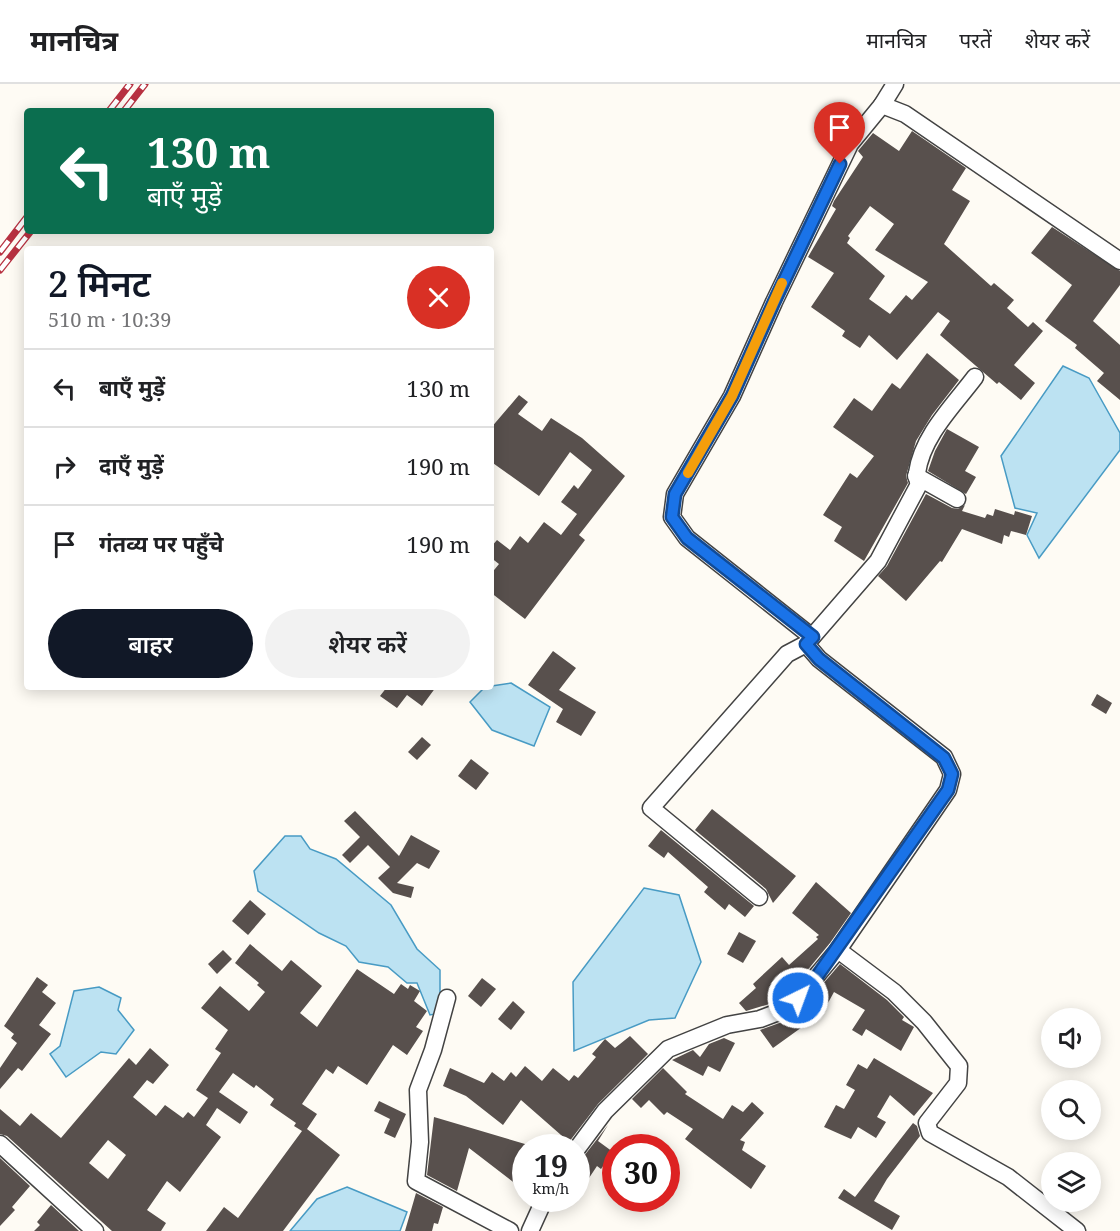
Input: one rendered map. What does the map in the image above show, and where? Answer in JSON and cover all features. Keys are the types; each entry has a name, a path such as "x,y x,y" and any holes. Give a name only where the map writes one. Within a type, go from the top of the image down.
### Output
{"street":[{"path":"587,1134 604,1111 669,1049 727,1025 781,1011 813,982 838,950 948,790 952,774 944,758 819,659 809,641 687,538 672,517 675,494 732,396 783,282 845,154 895,84"},
{"path":"882,105 905,114 1120,261"},
{"path":"759,897 651,808 787,654 809,641 878,561 918,486 916,476 932,434 975,377"},
{"path":"916,476 957,499"},
{"path":"838,950 894,992 924,1022 959,1066 958,1083 927,1123 930,1133 1008,1177 1077,1231"},
{"path":"447,998 418,1090 420,1142 416,1181 510,1231"},
{"path":"0,1144 95,1231"},
{"path":"530,1231 539,1212"}],"water":[{"path":"1063,366 1089,378 1120,433 1120,450 1039,558 1027,535 1037,513 1015,508 1001,456"},
{"path":"511,683 550,707 534,746 492,730 470,702 482,690 494,690 494,686"},
{"path":"285,836 301,836 310,849 336,859 391,905 417,949 440,970 440,1013 430,1015 417,983 407,983 388,967 359,962 346,946 319,933 258,891 254,871"},
{"path":"644,888 679,895 701,962 675,1018 649,1020 574,1051 573,982"},
{"path":"99,987 121,998 118,1010 134,1030 116,1054 101,1052 66,1077 50,1054 60,1046 74,991"},
{"path":"347,1187 407,1212 400,1231 290,1231 317,1199"}],"building":[{"path":"912,131 966,168 952,190 970,201 944,244 991,286 994,283 1014,300 1007,308 1028,327 1033,322 1043,331 1014,365 1035,383 1021,400 999,382 997,384 940,335 950,321 938,312 897,360 869,335 860,348 842,336 845,331 811,307 834,273 808,257 836,209 832,206 834,201 863,157 858,151 873,133 899,151","holes":["870,206 894,224 875,250 928,282 912,300 906,295 890,314 869,299 885,276 847,243 850,238 848,236"]},
{"path":"1052,227 1120,271 1120,285 1093,321 1120,345 1120,400 1097,381 1104,373 1075,348 1077,345 1045,321 1072,285 1031,253"},
{"path":"927,353 959,380 932,415 916,441 906,476 908,483 864,561 834,541 842,527 823,515 850,473 857,478 874,456 833,427 854,398 872,411 892,383 900,389"},
{"path":"519,395 528,402 518,414 542,431 551,418 582,438 625,476 579,535 585,540 525,619 494,595 494,570 499,564 494,560 494,543 497,540 510,550 520,536 528,543 544,522 561,535 577,514 561,502 574,485 578,489 592,470 570,452 539,496 494,464 494,424"},
{"path":"947,429 979,447 965,471 976,477 966,494 928,471 935,451"},
{"path":"926,494 952,508 958,509 965,505 962,511 985,518 987,514 993,516 995,509 1014,515 1015,511 1032,516 1026,535 1011,531 1009,537 1004,535 1002,544 962,529 942,562 940,561 906,601 878,576 887,566"},
{"path":"553,651 576,668 559,690 596,712 581,736 556,722 563,709 528,685"},
{"path":"385,690 434,690 422,706 407,695 397,708 380,696"},
{"path":"1097,694 1112,703 1106,714 1091,705"},
{"path":"422,737 431,745 417,760 408,752"},
{"path":"471,759 489,773 476,790 458,776"},
{"path":"712,809 796,876 773,903 766,889 695,830"},
{"path":"355,811 399,856 411,835 440,851 429,869 417,863 397,883 414,887 411,898 393,893 378,878 390,867 368,845 350,863 342,855 360,837 344,821"},
{"path":"661,830 754,906 745,917 729,904 725,910 704,892 708,887 668,852 664,858 648,846"},
{"path":"816,882 851,913 830,943 791,990 776,1002 746,1011 739,1003 756,988 753,984 782,957 789,965 818,939 816,937 819,935 792,913"},
{"path":"250,900 266,914 248,935 232,921"},
{"path":"739,932 756,941 743,963 727,954"},
{"path":"250,944 282,971 291,960 322,986 300,1013 317,1027 357,969 394,994 401,984 408,989 410,985 420,991 414,1001 427,1011 416,1027 423,1031 407,1055 393,1045 367,1085 338,1066 333,1074 326,1069 302,1104 317,1114 307,1129 340,1155 283,1231 206,1231 224,1207 238,1218 302,1131 294,1126 296,1123 270,1105 274,1099 256,1085 254,1088 233,1073 219,1092 248,1112 240,1124 217,1108 206,1125 221,1137 180,1192 167,1181 147,1210 166,1223 161,1231 112,1231 7,1136 0,1134 0,1109 20,1126 31,1113 61,1138 129,1058 136,1065 150,1048 169,1065 153,1084 147,1080 133,1097 156,1116 165,1105 183,1118 188,1112 194,1117 208,1098 196,1090 221,1053 215,1049 228,1030 201,1008 220,986 249,1011 265,992 257,985 259,983 235,963","holes":["108,1140 126,1155 108,1179 89,1163"]},
{"path":"223,950 232,959 217,974 208,964"},
{"path":"840,964 887,1000 904,1017 902,1020 914,1027 901,1051 866,1029 862,1036 852,1030 865,1010 834,992 823,1012 773,1048 760,1030 785,1021 804,1006"},
{"path":"37,977 48,985 42,992 56,1003 39,1025 51,1034 22,1071 18,1068 0,1089 0,1068 17,1043 11,1038 14,1034 4,1026"},
{"path":"482,978 496,989 481,1007 468,996"},
{"path":"513,1001 525,1012 511,1030 498,1019"},
{"path":"630,1036 648,1054 598,1104 575,1134 560,1134 521,1100 503,1125 466,1096 443,1086 450,1068 484,1083 492,1072 504,1081 511,1072 516,1077 525,1066 542,1081 553,1068 569,1081 574,1075 578,1078 596,1057 592,1054 605,1039 615,1048"},
{"path":"724,1038 735,1043 720,1072 708,1066 703,1076 672,1060 693,1050 700,1057 709,1044"},
{"path":"874,1058 933,1093 914,1116 890,1095 877,1117 886,1122 876,1138 858,1127 851,1139 824,1127 836,1105 844,1109 855,1090 846,1085 858,1064 867,1069"},
{"path":"663,1068 687,1092 685,1094 723,1119 732,1105 743,1112 752,1102 764,1113 740,1140 745,1142 742,1150 766,1166 751,1189 685,1139 693,1129 667,1112 664,1115 649,1100 641,1108 632,1099"},
{"path":"379,1101 406,1114 395,1138 384,1133 390,1119 374,1111"},
{"path":"434,1117 512,1140 512,1181 469,1148 457,1191 427,1175"},
{"path":"913,1123 917,1126 920,1136 887,1179 874,1201 900,1216 892,1230 838,1198 844,1189 855,1197"},
{"path":"608,1125 598,1141 602,1144 602,1168 597,1166 590,1176 590,1148"},
{"path":"0,1158 30,1186 12,1207 15,1210 0,1226"},
{"path":"416,1193 443,1207 438,1224 434,1223 432,1231 405,1231"},
{"path":"51,1205 79,1231 34,1231 40,1225 37,1222"}],"railway":[{"path":"111,108 130,84"},
{"path":"126,108 145,84"},
{"path":"0,252 24,221"},
{"path":"0,270 29,234"}],"slow traffic":[{"path":"688,473 732,396 782,283"}],"route":[{"path":"798,998 813,982 892,874 948,790 952,774 944,758 819,659 806,644 813,637 687,538 672,517 675,494 732,396 810,223 840,164"}]}
